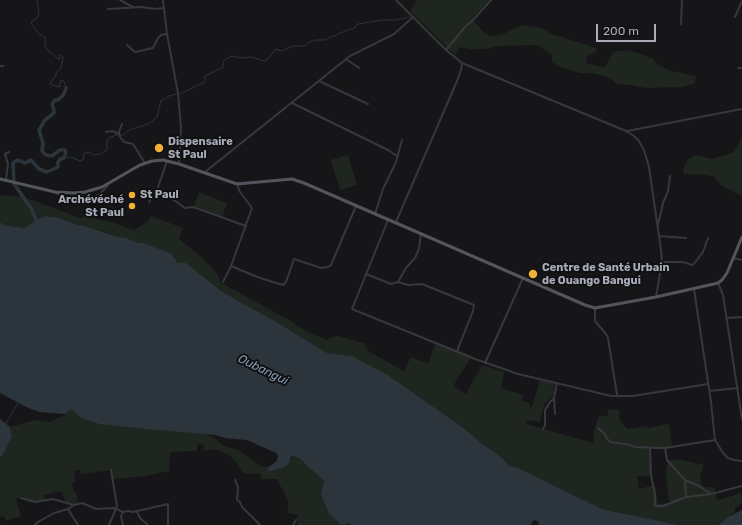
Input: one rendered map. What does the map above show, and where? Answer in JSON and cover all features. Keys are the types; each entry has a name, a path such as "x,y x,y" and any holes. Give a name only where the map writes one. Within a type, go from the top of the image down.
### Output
{"main road":[{"path":"0,179 55,192 85,192 109,184 145,163 158,160 179,164 237,184 292,179 595,308 656,297 718,283 725,277 742,237"}],"street":[{"path":"120,0 134,8"},
{"path":"164,0 167,34 178,93 181,128 179,164"},
{"path":"396,0 446,50 462,63 626,131 634,136 642,145 650,178 662,262 656,297"},
{"path":"446,50 465,27 491,0"},
{"path":"681,24 682,0"},
{"path":"734,17 742,1"},
{"path":"124,9 125,3"},
{"path":"108,9 164,8"},
{"path":"204,173 346,59 394,34 413,17"},
{"path":"127,46 135,52 153,48 161,35 167,34"},
{"path":"346,59 359,68"},
{"path":"395,223 457,81 462,63"},
{"path":"319,81 368,104"},
{"path":"292,103 388,150 397,156"},
{"path":"626,131 742,109"},
{"path":"122,124 119,129 120,135 124,142 133,144 145,163"},
{"path":"106,132 112,131 120,135"},
{"path":"375,214 396,162 402,140"},
{"path":"6,180 8,164 5,154 9,152"},
{"path":"149,202 157,190 167,161"},
{"path":"658,226 663,203 668,191 670,176"},
{"path":"55,192 73,199 89,200 100,194 109,184"},
{"path":"223,282 252,208 240,192 237,184"},
{"path":"157,190 185,208 193,207 246,226"},
{"path":"230,266 283,285 286,282 294,259 321,268 328,267 331,265 356,206"},
{"path":"388,220 352,309 485,363 518,374 611,396 633,396 708,384"},
{"path":"398,282 406,268 415,258 419,248 421,234"},
{"path":"659,236 686,238"},
{"path":"662,262 682,262 693,265 703,252 708,238"},
{"path":"733,258 742,260"},
{"path":"366,274 391,284 398,282 408,285 422,284 474,305 457,352"},
{"path":"485,363 523,278"},
{"path":"718,283 723,295 742,419"},
{"path":"694,289 710,391 715,440 728,458 742,461"},
{"path":"595,308 595,322 608,338 617,395"},
{"path":"726,318 742,317"},
{"path":"555,414 554,398 557,383"},
{"path":"710,391 738,388"},
{"path":"543,429 545,426 545,410 554,398"},
{"path":"598,428 605,434 610,442 635,447 665,448 715,440"},
{"path":"650,448 651,476 655,494 655,506 670,504 686,497 711,494 742,486"},
{"path":"665,448 668,460 685,480 703,488 711,494"},
{"path":"109,525 117,509 111,470"},
{"path":"235,480 238,487 237,500 260,525"},
{"path":"685,480 686,497"},
{"path":"21,498 35,502 53,499 74,505"},
{"path":"35,525 54,513 82,503 96,509 117,509 123,512 137,512 168,504 168,525"},
{"path":"68,509 78,525"},
{"path":"123,512 121,516 123,525"},
{"path":"137,512 140,518 148,525"},
{"path":"293,525 296,520"}],"shaded area":[{"path":"417,0 489,0 472,19 485,33 491,36 501,35 522,25 541,28 552,34 596,48 597,51 586,57 586,62 588,64 605,67 613,52 627,50 653,59 658,65 671,71 696,76 695,83 683,87 645,88 617,84 604,76 591,73 580,73 560,67 552,62 552,54 537,45 498,46 487,49 469,49 460,47 455,55 410,11"},
{"path":"742,137 742,196 722,186 714,177 708,175 684,174 683,170 685,165 693,156 699,155 711,159 729,154 734,152"},
{"path":"348,155 357,185 340,190 331,160"},
{"path":"199,192 227,203 222,217 194,206"},
{"path":"0,195 24,197 80,218 85,216 105,220 134,230 148,221 151,216 183,228 179,239 210,266 218,275 221,283 301,328 326,340 337,336 364,343 368,351 404,371 411,357 428,364 436,342 472,356 453,386 466,394 482,365 504,372 501,388 523,395 521,400 529,403 529,407 532,407 540,380 555,384 553,396 544,404 540,422 527,420 526,424 593,443 595,427 599,416 607,416 609,409 620,411 619,418 627,429 647,426 648,428 669,424 672,448 651,449 652,476 637,476 639,489 655,485 658,504 669,503 666,474 668,460 682,460 704,465 700,475 702,486 715,488 717,500 736,495 742,491 740,494 742,496 742,503 735,508 735,513 731,514 718,525 678,525 614,511 607,511 590,505 580,498 516,467 510,466 501,457 465,429 388,375 352,356 327,353 280,324 221,291 186,263 178,263 174,256 170,253 127,238 115,236 103,231 49,216 40,218 24,228 4,225 0,222"},
{"path":"70,410 76,412 83,419 94,423 204,434 213,437 224,446 236,449 262,467 269,467 267,468 269,471 285,467 292,456 299,458 322,478 324,482 322,491 348,523 352,525 297,525 298,515 287,513 289,503 277,479 261,479 261,474 243,473 238,464 229,455 215,449 204,451 203,444 197,445 197,451 170,452 169,471 145,476 112,479 111,470 81,474 80,470 74,471 75,482 72,483 73,489 78,497 77,505 65,501 61,491 44,495 45,500 35,502 24,499 23,496 16,499 21,516 6,521 4,516 0,517 0,457 3,455 12,436 10,427 35,420 49,422 65,415"}],"water":[{"name":"Oubangui","path":"46,216 59,218 115,236 127,238 138,243 144,243 172,254 178,263 186,263 221,291 280,324 327,353 352,356 388,375 465,429 501,457 510,466 516,467 602,509 678,525 539,525 538,521 534,520 531,525 352,525 348,523 342,525 330,515 324,502 321,494 324,481 299,458 292,456 289,463 285,467 269,471 267,468 277,461 278,456 276,453 247,440 225,438 215,435 99,424 83,419 72,410 68,411 66,414 39,412 24,406 0,393 0,222 4,225 24,228"},
{"path":"0,419 10,427 12,436 3,455 0,457"},
{"path":"742,510 742,525 718,525 730,516"}],"waterway":[{"path":"37,0 39,12 37,18 31,23 39,34 45,37 45,46 50,53 58,59 60,59 60,54 63,57 61,68 50,83 60,87 60,82 62,80 66,88"},
{"path":"180,94 205,82 205,76 223,67 224,60 232,56 243,58 252,57 264,61 267,60 276,49 281,51 293,46 305,46 315,40 325,40 354,28 358,24 383,20 396,20 409,17"},
{"path":"38,225 31,208 14,184 13,164 18,160 25,163 31,160 39,169 47,172 58,167 58,162 60,159 64,158 66,152 65,150 60,150 52,156 46,155 42,151 43,143 39,130 45,120 54,113 52,104 64,94 66,88"},
{"path":"64,158 70,157 81,161 83,160 85,153 88,152 95,155 100,154 107,150 107,141 109,138 116,135 123,135 129,130 148,124 157,117 161,101 169,96 177,94"},
{"path":"5,425 18,403"}],"place":[{"name":"Dispensaire St Paul","path":"159,148"},
{"name":"St Paul","path":"132,195"},
{"name":"Archévéché St Paul","path":"132,206"},
{"name":"Centre de Santé Urbain de Ouango Bangui","path":"533,274"}]}
